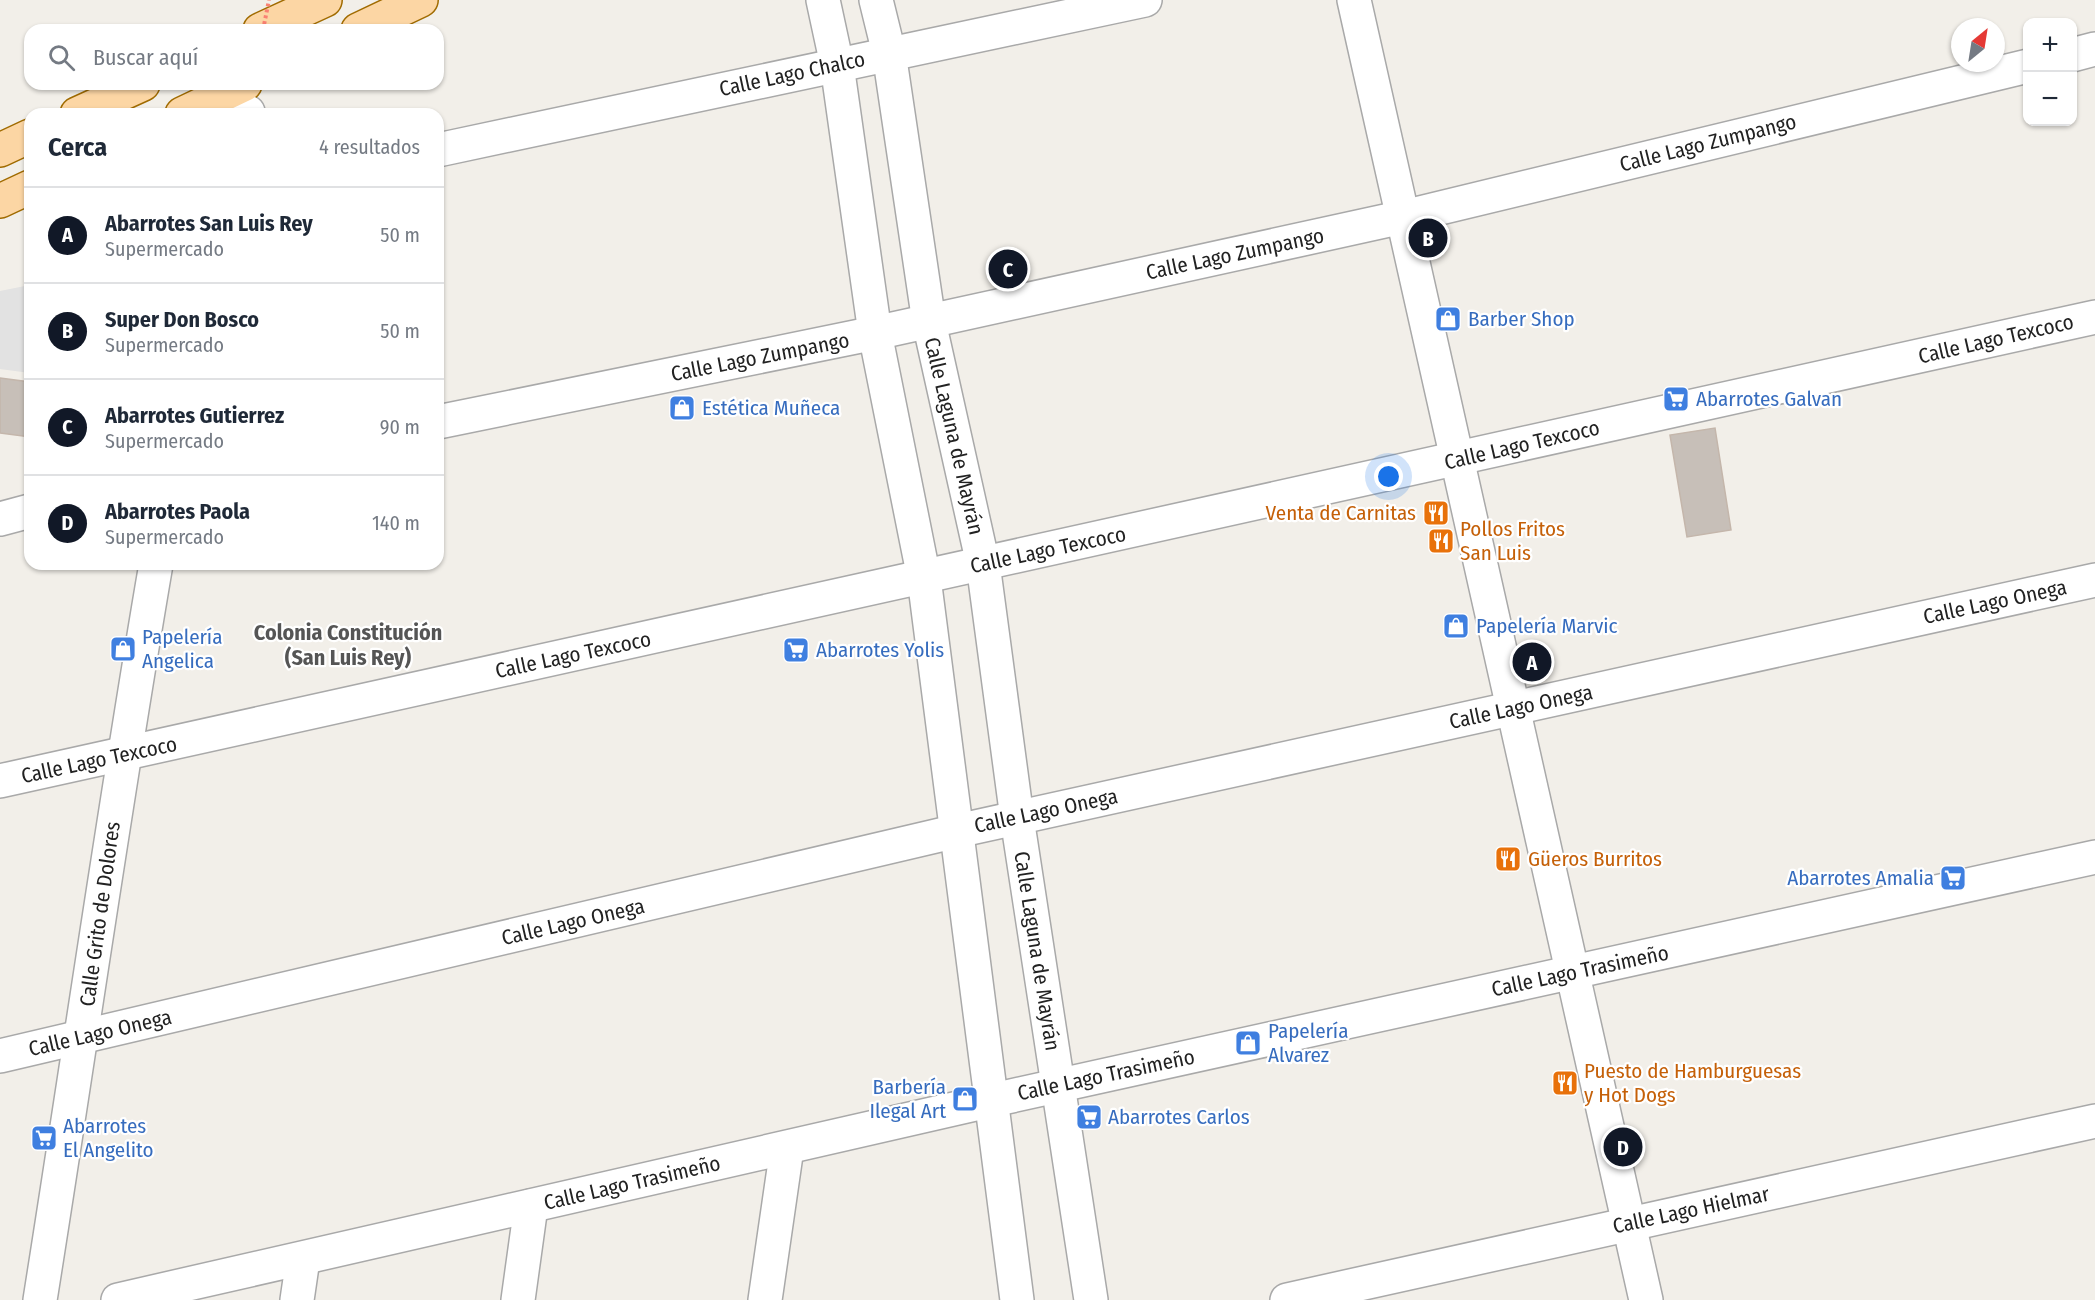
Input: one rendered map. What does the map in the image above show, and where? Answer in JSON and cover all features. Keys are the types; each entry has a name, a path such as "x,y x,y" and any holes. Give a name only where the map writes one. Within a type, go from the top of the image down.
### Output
{"main road":[{"path":"275,24 325,0"},
{"path":"371,24 421,0"},
{"path":"90,108 130,90"},
{"path":"217,108 247,103"},
{"path":"0,150 24,139"},
{"path":"0,201 24,190"}],"street":[{"path":"823,0 837,64 874,333 924,578 1017,1300"},
{"name":"Calle Laguna de Mayrán","path":"876,0 889,53 929,322 983,564 1017,818 1091,1300"},
{"name":"Calle Lago Chalco","path":"444,149 1145,0"},
{"path":"1354,0 1646,1300"},
{"path":"2077,54 2095,49"},
{"name":"Calle Lago Zumpango","path":"444,421 929,322 1403,217 2023,67"},
{"name":"Calle Lago Texcoco","path":"0,781 2095,317"},
{"path":"0,519 24,513"},
{"name":"Calle Grito de Dolores","path":"40,1300 82,1037 123,754 155,570"},
{"name":"Calle Lago Onega","path":"0,1056 957,831 2095,580"},
{"name":"Calle Lago Trasimeño","path":"118,1300 993,1100 2095,857"},
{"name":"Calle Lago Hielmar","path":"1287,1300 2095,1121"},
{"path":"765,1300 787,1148"},
{"path":"518,1300 531,1206"},
{"path":"297,1300 303,1259"}],"path":[{"path":"263,24 269,0"}],"shaded area":[{"path":"24,286 24,372 0,369 0,291"}],"building":[{"path":"0,378 24,381 24,436 0,433"},
{"path":"1715,428 1731,530 1687,537 1670,435"}],"place":[{"name":"Super Don Bosco","path":"1428,238"},
{"name":"Abarrotes Gutierrez","path":"1008,269"},
{"name":"Barber Shop","path":"1448,319"},
{"name":"Abarrotes Galvan","path":"1676,399"},
{"name":"Estética Muñeca","path":"682,408"},
{"name":"Venta de Carnitas","path":"1436,513"},
{"name":"Pollos Fritos San Luis","path":"1441,541"},
{"name":"Papelería Marvic","path":"1456,626"},
{"name":"Papelería Angelica","path":"123,649"},
{"name":"Abarrotes Yolis","path":"796,650"},
{"name":"Abarrotes San Luis Rey","path":"1532,662"},
{"name":"Güeros Burritos","path":"1508,859"},
{"name":"Abarrotes Amalia","path":"1953,878"},
{"name":"Papelería Alvarez","path":"1248,1043"},
{"name":"Puesto de Hamburguesas y Hot Dogs","path":"1565,1083"},
{"name":"Barbería Ilegal Art","path":"965,1099"},
{"name":"Abarrotes Carlos","path":"1089,1117"},
{"name":"Abarrotes El Angelito","path":"44,1138"},
{"name":"Abarrotes Paola","path":"1623,1147"}],"district":[{"name":"Colonia Constitución (San Luis Rey)","path":"348,644"}]}
